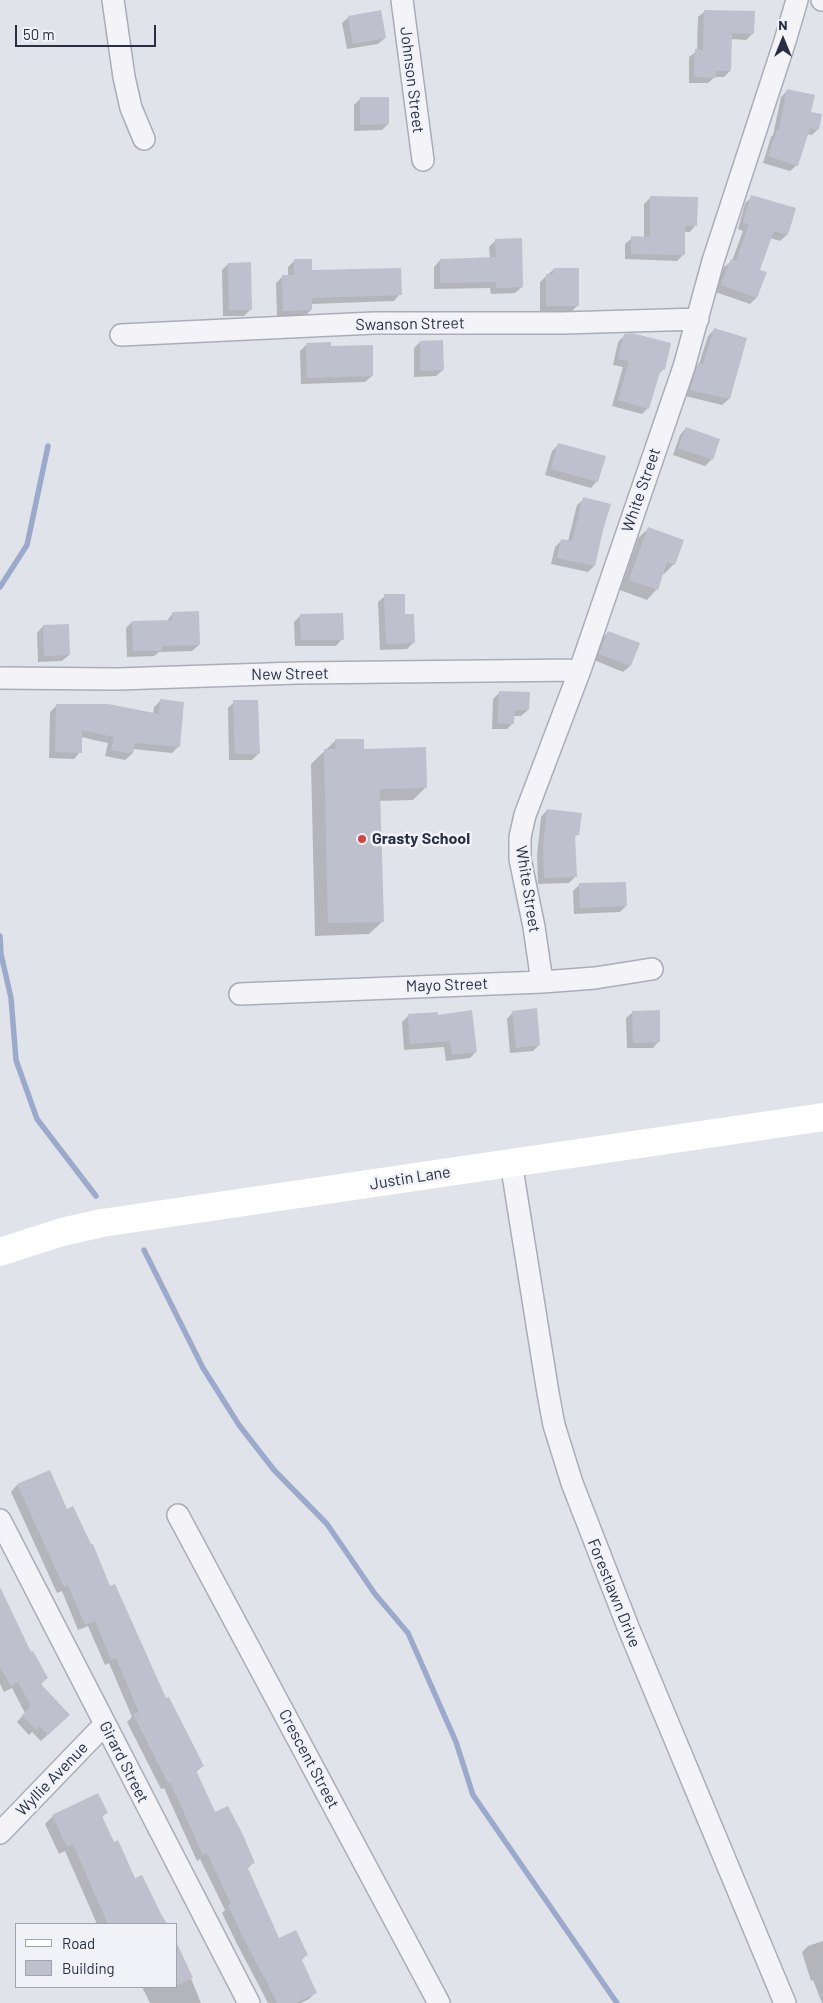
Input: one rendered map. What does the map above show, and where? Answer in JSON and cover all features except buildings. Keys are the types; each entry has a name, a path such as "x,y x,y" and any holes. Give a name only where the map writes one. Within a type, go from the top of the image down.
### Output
{"main road":[{"name":"Justin Lane","path":"0,1252 62,1232 102,1223 823,1116"}],"street":[{"path":"114,0 124,77 131,108 144,139"},
{"name":"Johnson Street","path":"402,0 422,160"},
{"name":"White Street","path":"542,982 534,927 520,859 520,837 525,815 580,670 684,366 713,261 797,0"},
{"name":"Swanson Street","path":"121,335 374,323 563,323 698,319"},
{"name":"New Street","path":"0,678 118,679 297,673 580,670"},
{"name":"Mayo Street","path":"240,994 542,982 595,978 652,969"},
{"name":"Forestlawn Drive","path":"511,1162 554,1425 572,1483 628,1627 785,2003"},
{"name":"Crescent Street","path":"178,1515 440,2003"},
{"name":"Girard Street","path":"0,1520 249,2003"},
{"name":"Wyllie Avenue","path":"0,1833 105,1724"}],"waterway":[{"path":"0,587 27,545 48,446"},
{"path":"0,936 1,954 11,998 16,1060 37,1119 96,1196"},
{"path":"144,1250 203,1368 239,1425 274,1470 327,1524 375,1594 408,1633 456,1742 473,1795 617,2003"}],"place":[{"name":"Grasty School","path":"362,839"}]}
